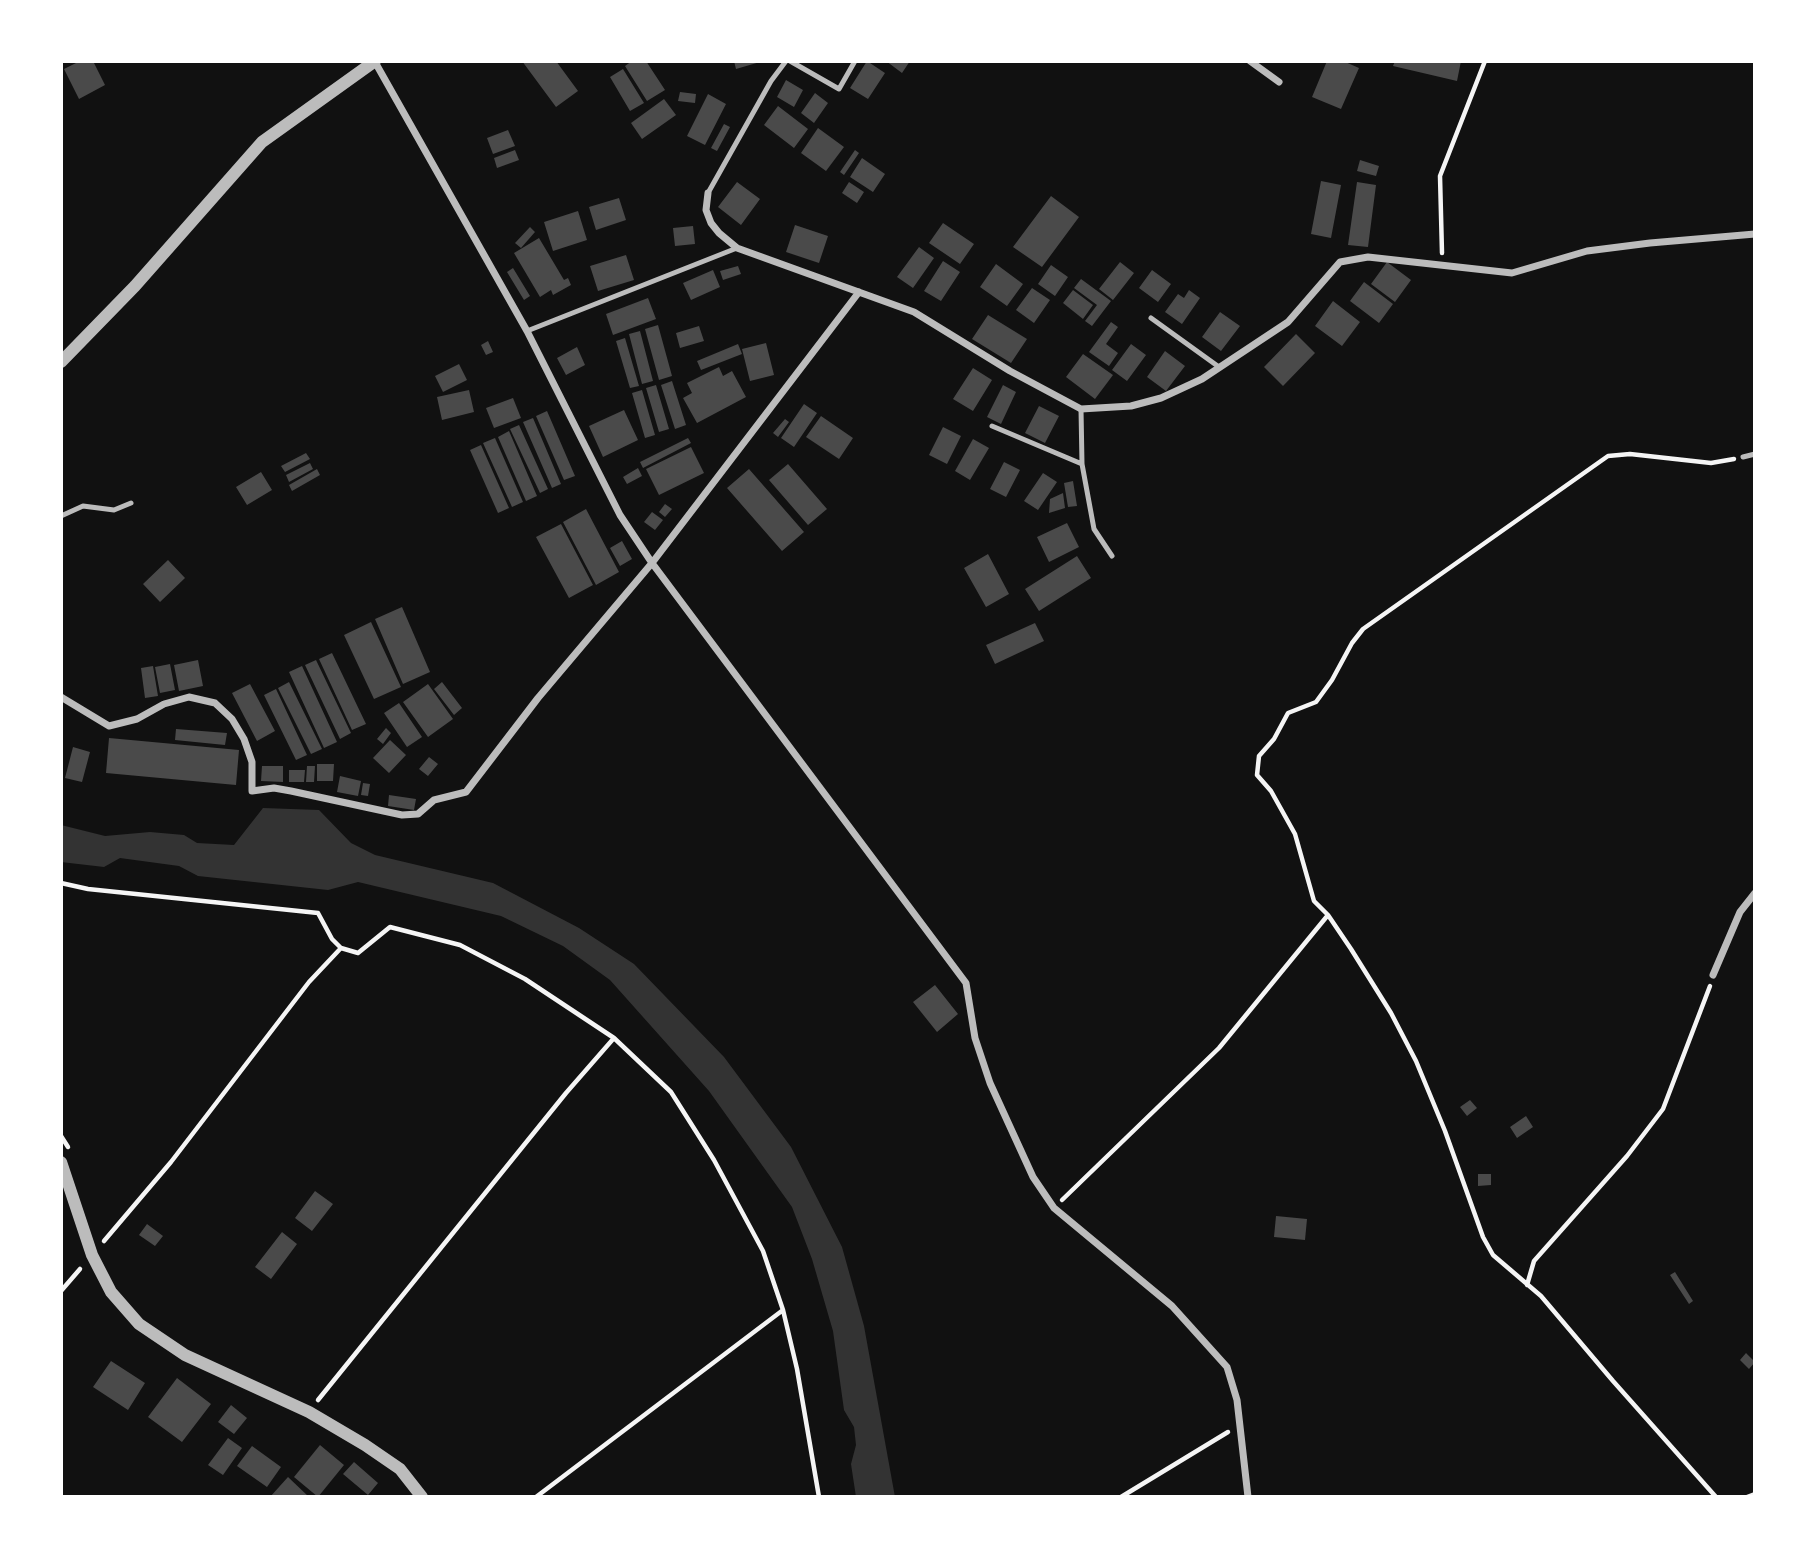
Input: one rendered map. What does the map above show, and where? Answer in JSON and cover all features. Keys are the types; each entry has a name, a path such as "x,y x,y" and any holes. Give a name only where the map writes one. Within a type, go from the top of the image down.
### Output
{"street":[{"path":"1250,61 1279,82"},
{"path":"61,362 135,286 262,142 375,62 527,331 620,516 652,563 966,983 975,1038 990,1083 1032,1177 1054,1208 1172,1306 1227,1367 1237,1400 1248,1497"},
{"path":"708,193 706,210 712,223 719,233 737,248 914,312 1010,371 1082,409 1131,406 1161,398 1202,379 1288,322 1340,262 1368,257 1512,273 1587,251 1755,234"},
{"path":"61,697 109,726 137,719 164,704 189,697 215,703 232,719 244,739 252,762 253,791 274,788 402,815 418,814 434,800 466,792 538,698 652,563 859,292"},
{"path":"1713,975 1740,912 1755,893"},
{"path":"66,1157 111,1292 139,1324 185,1355 309,1412 365,1445 400,1469 422,1497"}],"lane":[{"path":"708,193 771,81 788,61 839,89 855,61"},
{"path":"527,331 737,248"},
{"path":"1151,318 1219,367"},
{"path":"1082,409 1082,464 1094,529 1112,556"},
{"path":"992,426 1082,464"},
{"path":"1743,457 1755,454"},
{"path":"61,516 83,506 114,510 131,503"}],"path":[{"path":"1442,264 1440,176 1485,61"},
{"path":"1716,1497 1541,1296 1493,1255 1483,1237 1445,1130 1416,1061 1391,1013 1328,915 1314,901 1295,834 1271,792 1257,775 1259,756 1274,739 1288,713 1316,702 1363,629 1608,456 1630,454 1712,463 1743,457"},
{"path":"61,883 88,889 318,913 332,939 341,948 358,953 390,927 460,945 525,979 614,1038 671,1092 714,1160 763,1251 783,1310 797,1369 819,1497"},
{"path":"1054,1208 1219,1048 1328,915"},
{"path":"61,1291 171,1161 309,982 341,948"},
{"path":"1527,1285 1534,1261 1627,1156 1663,1109 1713,975"},
{"path":"309,1412 566,1093 614,1038"},
{"path":"61,1136 66,1157"},
{"path":"96,1251 97,1234"},
{"path":"536,1497 783,1310"},
{"path":"1121,1497 1239,1425"},
{"path":"1747,1497 1755,1494"}],"shaded area":[{"path":"263,808 319,810 351,843 375,855 493,883 579,928 634,964 724,1057 791,1147 842,1247 864,1326 895,1497 856,1497 851,1464 856,1445 854,1427 844,1410 833,1331 812,1259 792,1207 709,1091 610,980 563,946 501,916 358,882 328,890 198,876 179,866 120,858 104,867 61,862 61,825 105,836 150,832 184,835 197,843 234,845"}],"building":[{"path":"80,61 93,61 105,85 79,99 64,69"},
{"path":"522,61 556,61 578,91 556,107"},
{"path":"632,61 646,61 665,90 647,101 625,66"},
{"path":"734,61 760,61 760,62 736,69"},
{"path":"867,61 885,73 868,99 850,88"},
{"path":"886,61 910,61 902,73"},
{"path":"1327,61 1343,61 1359,68 1341,109 1312,97"},
{"path":"1395,61 1461,61 1457,81 1393,66"},
{"path":"623,69 644,103 630,111 610,77"},
{"path":"786,80 803,90 794,107 777,97"},
{"path":"680,92 696,94 695,103 678,101"},
{"path":"815,93 828,103 814,123 801,113"},
{"path":"708,94 726,104 705,145 687,136"},
{"path":"664,99 676,115 642,139 631,123"},
{"path":"778,106 808,129 794,148 764,125"},
{"path":"724,124 730,127 717,151 711,148"},
{"path":"818,128 844,147 826,171 801,153"},
{"path":"508,130 515,146 493,154 487,138"},
{"path":"515,150 519,160 497,168 494,158"},
{"path":"855,150 859,153 844,175 840,172"},
{"path":"862,158 885,174 873,192 850,177"},
{"path":"1360,160 1379,166 1376,176 1357,171"},
{"path":"1321,181 1341,185 1331,238 1311,234"},
{"path":"737,182 760,199 741,225 718,207"},
{"path":"849,182 864,192 857,203 842,193"},
{"path":"1357,182 1376,185 1368,247 1348,245"},
{"path":"1051,196 1079,217 1042,267 1013,247"},
{"path":"619,198 626,220 596,230 589,207"},
{"path":"578,211 587,240 553,251 544,222"},
{"path":"943,223 974,244 960,264 929,243"},
{"path":"795,225 828,236 819,263 786,252"},
{"path":"693,226 695,244 675,246 673,228"},
{"path":"530,227 535,232 521,248 515,243"},
{"path":"539,238 564,280 568,278 571,285 553,295 551,290 540,297 514,253"},
{"path":"919,247 934,258 913,288 897,277"},
{"path":"626,255 634,280 598,291 590,266"},
{"path":"943,261 960,272 941,301 924,291"},
{"path":"1120,262 1134,273 1113,300 1099,289"},
{"path":"1387,262 1411,280 1395,302 1371,284"},
{"path":"996,264 1023,284 1007,306 980,287"},
{"path":"1051,265 1068,277 1055,296 1038,284"},
{"path":"738,266 741,274 723,280 720,271"},
{"path":"513,268 530,296 524,300 507,272"},
{"path":"713,270 720,287 691,300 683,283"},
{"path":"1152,270 1171,284 1158,302 1139,288"},
{"path":"1081,279 1111,301 1092,326 1085,321 1097,305 1074,288"},
{"path":"1364,282 1393,304 1379,323 1350,301"},
{"path":"1032,288 1050,300 1034,323 1016,310"},
{"path":"1073,290 1093,305 1083,319 1063,303"},
{"path":"1189,290 1200,298 1182,324 1165,312 1178,294 1184,298"},
{"path":"648,298 656,319 613,335 606,314"},
{"path":"1333,301 1360,322 1342,346 1315,326"},
{"path":"1220,312 1240,326 1221,351 1202,337"},
{"path":"988,315 1027,339 1011,363 972,339"},
{"path":"1111,322 1118,327 1106,344 1118,353 1109,366 1089,352"},
{"path":"658,325 672,376 659,380 645,329"},
{"path":"699,326 704,341 680,348 676,333"},
{"path":"640,331 653,381 642,384 629,334"},
{"path":"1296,334 1315,353 1283,386 1264,367"},
{"path":"625,338 639,386 630,388 616,341"},
{"path":"488,341 493,352 486,355 481,345"},
{"path":"766,343 774,375 750,381 742,349"},
{"path":"738,344 742,354 701,370 697,361"},
{"path":"1131,344 1146,355 1127,381 1112,370"},
{"path":"577,347 585,365 566,375 557,358"},
{"path":"1165,351 1185,366 1166,391 1147,377"},
{"path":"1083,354 1113,375 1095,399 1066,377"},
{"path":"459,364 467,380 443,392 435,376"},
{"path":"719,367 723,376 732,371 746,397 697,423 683,398 692,393 687,383"},
{"path":"973,368 992,380 973,411 953,399"},
{"path":"672,381 686,425 675,429 661,385"},
{"path":"656,385 669,429 659,432 646,388"},
{"path":"1003,385 1016,392 1001,424 987,417"},
{"path":"469,390 474,412 442,420 437,397"},
{"path":"642,390 655,435 645,438 632,393"},
{"path":"513,398 521,418 494,428 486,408"},
{"path":"804,404 817,413 794,447 781,438"},
{"path":"1039,406 1059,416 1045,443 1025,433"},
{"path":"624,410 638,440 603,457 589,426"},
{"path":"547,411 575,476 564,480 536,416"},
{"path":"821,416 853,438 839,459 806,437"},
{"path":"533,418 561,484 552,488 523,422"},
{"path":"785,419 789,422 778,437 773,433"},
{"path":"519,425 548,489 540,493 510,429"},
{"path":"943,427 961,436 947,464 929,455"},
{"path":"509,431 537,496 526,501 498,437"},
{"path":"495,438 523,502 512,507 483,443"},
{"path":"688,438 691,443 643,468 640,462"},
{"path":"973,439 989,448 970,480 955,471"},
{"path":"481,445 509,508 498,513 470,450"},
{"path":"691,447 704,473 659,495 646,469"},
{"path":"306,453 310,459 285,472 281,466"},
{"path":"1004,462 1020,470 1006,497 990,489"},
{"path":"310,463 313,469 289,482 286,475"},
{"path":"788,464 827,509 808,525 769,480"},
{"path":"638,468 642,476 627,484 623,477"},
{"path":"317,469 320,475 292,491 289,485"},
{"path":"749,469 804,532 782,551 727,488"},
{"path":"261,472 272,490 247,505 236,487"},
{"path":"1043,473 1057,482 1038,510 1024,501"},
{"path":"1073,481 1077,506 1068,507 1064,483"},
{"path":"1063,493 1065,508 1049,513 1050,499"},
{"path":"665,504 672,509 665,517 659,512"},
{"path":"586,509 619,572 596,585 563,522"},
{"path":"652,512 663,520 655,530 644,522"},
{"path":"1067,523 1079,547 1049,562 1037,537"},
{"path":"561,524 593,585 569,598 536,537"},
{"path":"622,541 632,559 620,566 610,548"},
{"path":"988,554 1009,594 986,607 964,568"},
{"path":"1077,556 1091,578 1039,611 1025,589"},
{"path":"168,560 185,578 160,602 143,584"},
{"path":"402,607 430,672 403,684 375,619"},
{"path":"371,622 401,687 374,699 344,635"},
{"path":"1035,623 1044,641 995,664 986,645"},
{"path":"332,653 366,724 352,730 319,659"},
{"path":"198,660 203,686 179,691 174,665"},
{"path":"316,660 351,733 340,739 305,665"},
{"path":"170,664 175,690 160,693 155,667"},
{"path":"153,666 158,696 145,698 141,668"},
{"path":"302,666 337,742 324,748 289,672"},
{"path":"289,682 322,749 311,754 278,688"},
{"path":"442,682 462,708 454,715 434,689"},
{"path":"250,684 275,731 257,741 232,693"},
{"path":"428,684 453,719 428,737 403,702"},
{"path":"276,689 307,755 296,760 264,695"},
{"path":"399,703 422,737 407,747 384,713"},
{"path":"386,728 391,733 383,744 377,739"},
{"path":"176,729 227,733 225,745 175,740"},
{"path":"109,738 239,750 236,785 106,773"},
{"path":"390,740 406,755 389,773 373,758"},
{"path":"73,747 90,752 82,782 65,778"},
{"path":"429,757 438,764 428,776 419,769"},
{"path":"317,764 334,764 333,781 317,781"},
{"path":"262,766 283,766 283,782 261,781"},
{"path":"307,766 315,766 314,782 306,782"},
{"path":"289,770 305,770 304,782 289,782"},
{"path":"340,776 361,781 358,796 337,792"},
{"path":"363,783 370,784 368,796 361,795"},
{"path":"389,795 416,799 414,810 388,806"},
{"path":"935,985 958,1014 937,1032 913,1002"},
{"path":"1470,1100 1477,1108 1467,1116 1460,1107"},
{"path":"1526,1116 1533,1127 1517,1138 1510,1127"},
{"path":"1478,1174 1491,1174 1491,1185 1478,1186"},
{"path":"315,1191 333,1204 312,1231 295,1218"},
{"path":"1276,1216 1307,1219 1305,1240 1274,1237"},
{"path":"147,1224 163,1236 155,1246 139,1235"},
{"path":"282,1232 297,1244 271,1279 255,1267"},
{"path":"1675,1272 1693,1301 1689,1304 1670,1275"},
{"path":"1746,1353 1755,1362 1749,1369 1740,1360"},
{"path":"111,1361 145,1383 128,1410 93,1387"},
{"path":"177,1378 211,1404 182,1442 148,1417"},
{"path":"231,1405 247,1418 234,1434 218,1422"},
{"path":"228,1438 242,1448 223,1475 208,1465"},
{"path":"320,1445 344,1465 318,1497 294,1477"},
{"path":"252,1446 281,1467 267,1487 237,1466"},
{"path":"354,1462 378,1483 368,1495 343,1474"},
{"path":"288,1477 309,1497 270,1497"}]}
